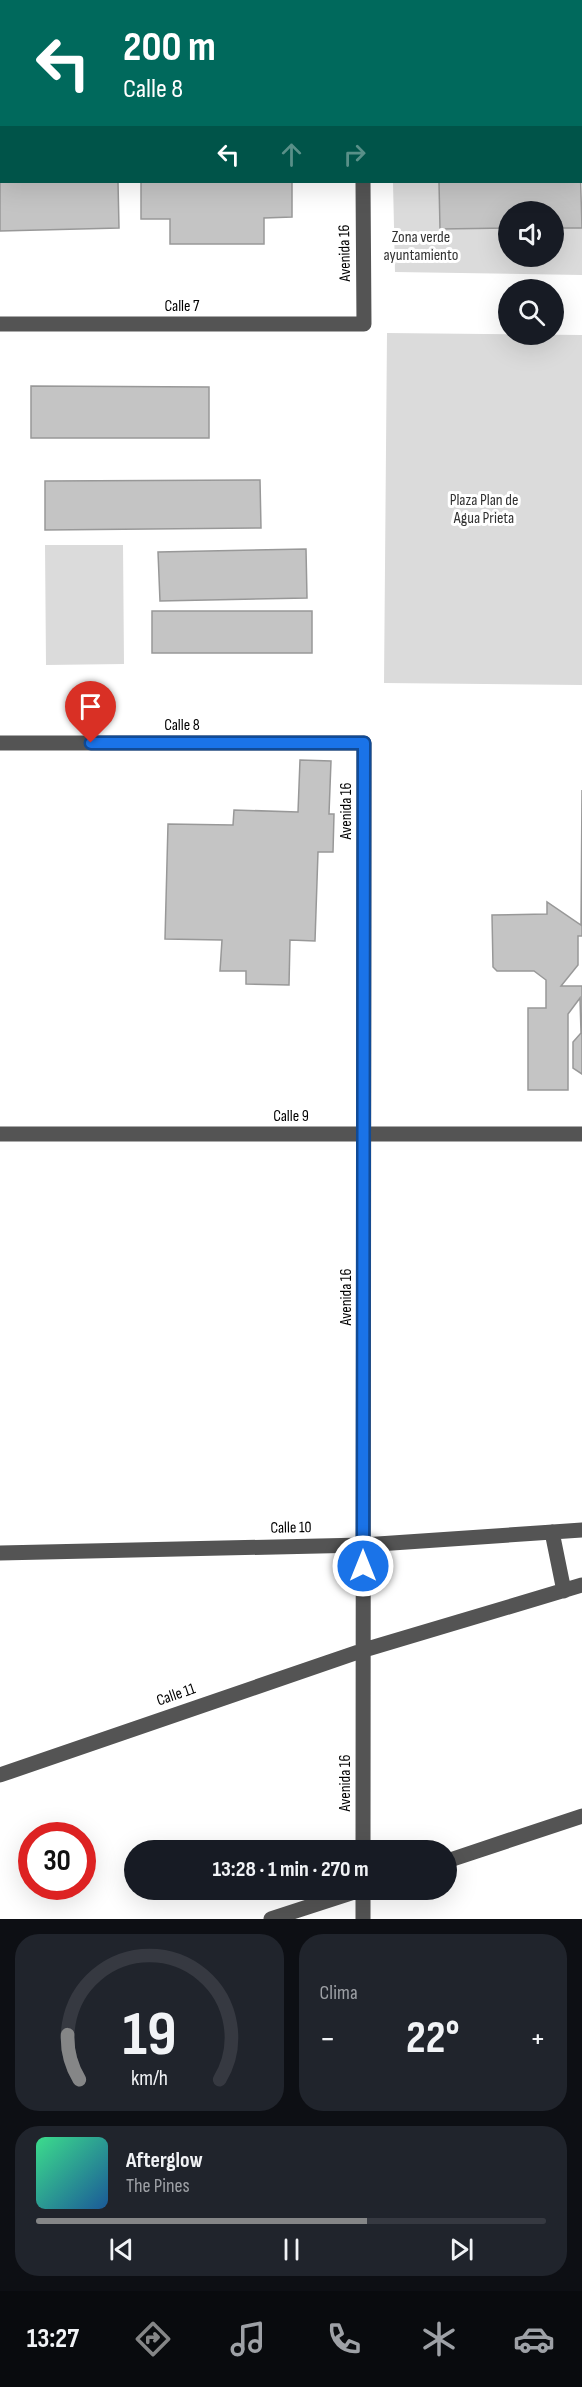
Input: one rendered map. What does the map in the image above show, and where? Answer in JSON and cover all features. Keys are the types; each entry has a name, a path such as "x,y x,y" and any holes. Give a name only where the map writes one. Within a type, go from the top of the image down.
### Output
{"street":[{"name":"Avenida 16","path":"363,183 364,324"},
{"name":"Calle 7","path":"0,324 364,324"},
{"name":"Calle 8","path":"0,743 364,743"},
{"name":"Avenida 16","path":"363,1840 364,743"},
{"name":"Calle 9","path":"0,1134 582,1134"},
{"name":"Calle 10","path":"0,1553 363,1545 582,1530"},
{"path":"552,1532 564,1591"},
{"path":"364,1650 582,1585"},
{"name":"Calle 11","path":"0,1775 364,1650"},
{"path":"457,1858 582,1816"},
{"path":"271,1919 330,1900"},
{"path":"362,1900 363,1919"}],"green space":[{"name":"Zona verde ayuntamiento","path":"393,183 439,183 440,229 498,228 498,267 564,267 564,228 582,228 582,275 395,272"},
{"name":"Plaza Plan de Agua Prieta","path":"387,333 498,334 498,345 564,345 564,335 582,335 582,685 384,683"},
{"path":"45,545 123,545 124,664 46,665"}],"building":[{"path":"0,183 118,183 119,228 0,231"},
{"path":"141,183 292,183 292,217 264,218 264,244 170,244 170,219 141,219"},
{"path":"439,183 581,183 582,228 564,228 564,201 498,201 498,228 440,229"},
{"path":"31,386 209,387 209,438 31,438"},
{"path":"260,480 261,528 45,530 45,481"},
{"path":"306,549 307,598 160,601 158,552"},
{"path":"152,611 312,611 312,653 152,653"},
{"path":"300,760 331,761 329,814 334,814 333,852 318,852 315,941 290,940 289,985 246,984 246,971 220,971 222,940 165,939 168,824 233,825 234,810 298,812"},
{"path":"582,790 582,936 578,936 578,965 561,986 582,986 582,1074 573,1068 573,1042 581,1033 580,998 568,1014 568,1090 528,1090 528,1008 546,1008 546,980 534,971 497,971 493,967 492,915 547,914 547,902 581,925"}],"route":[{"path":"91,743 364,743 363,1566"}]}
